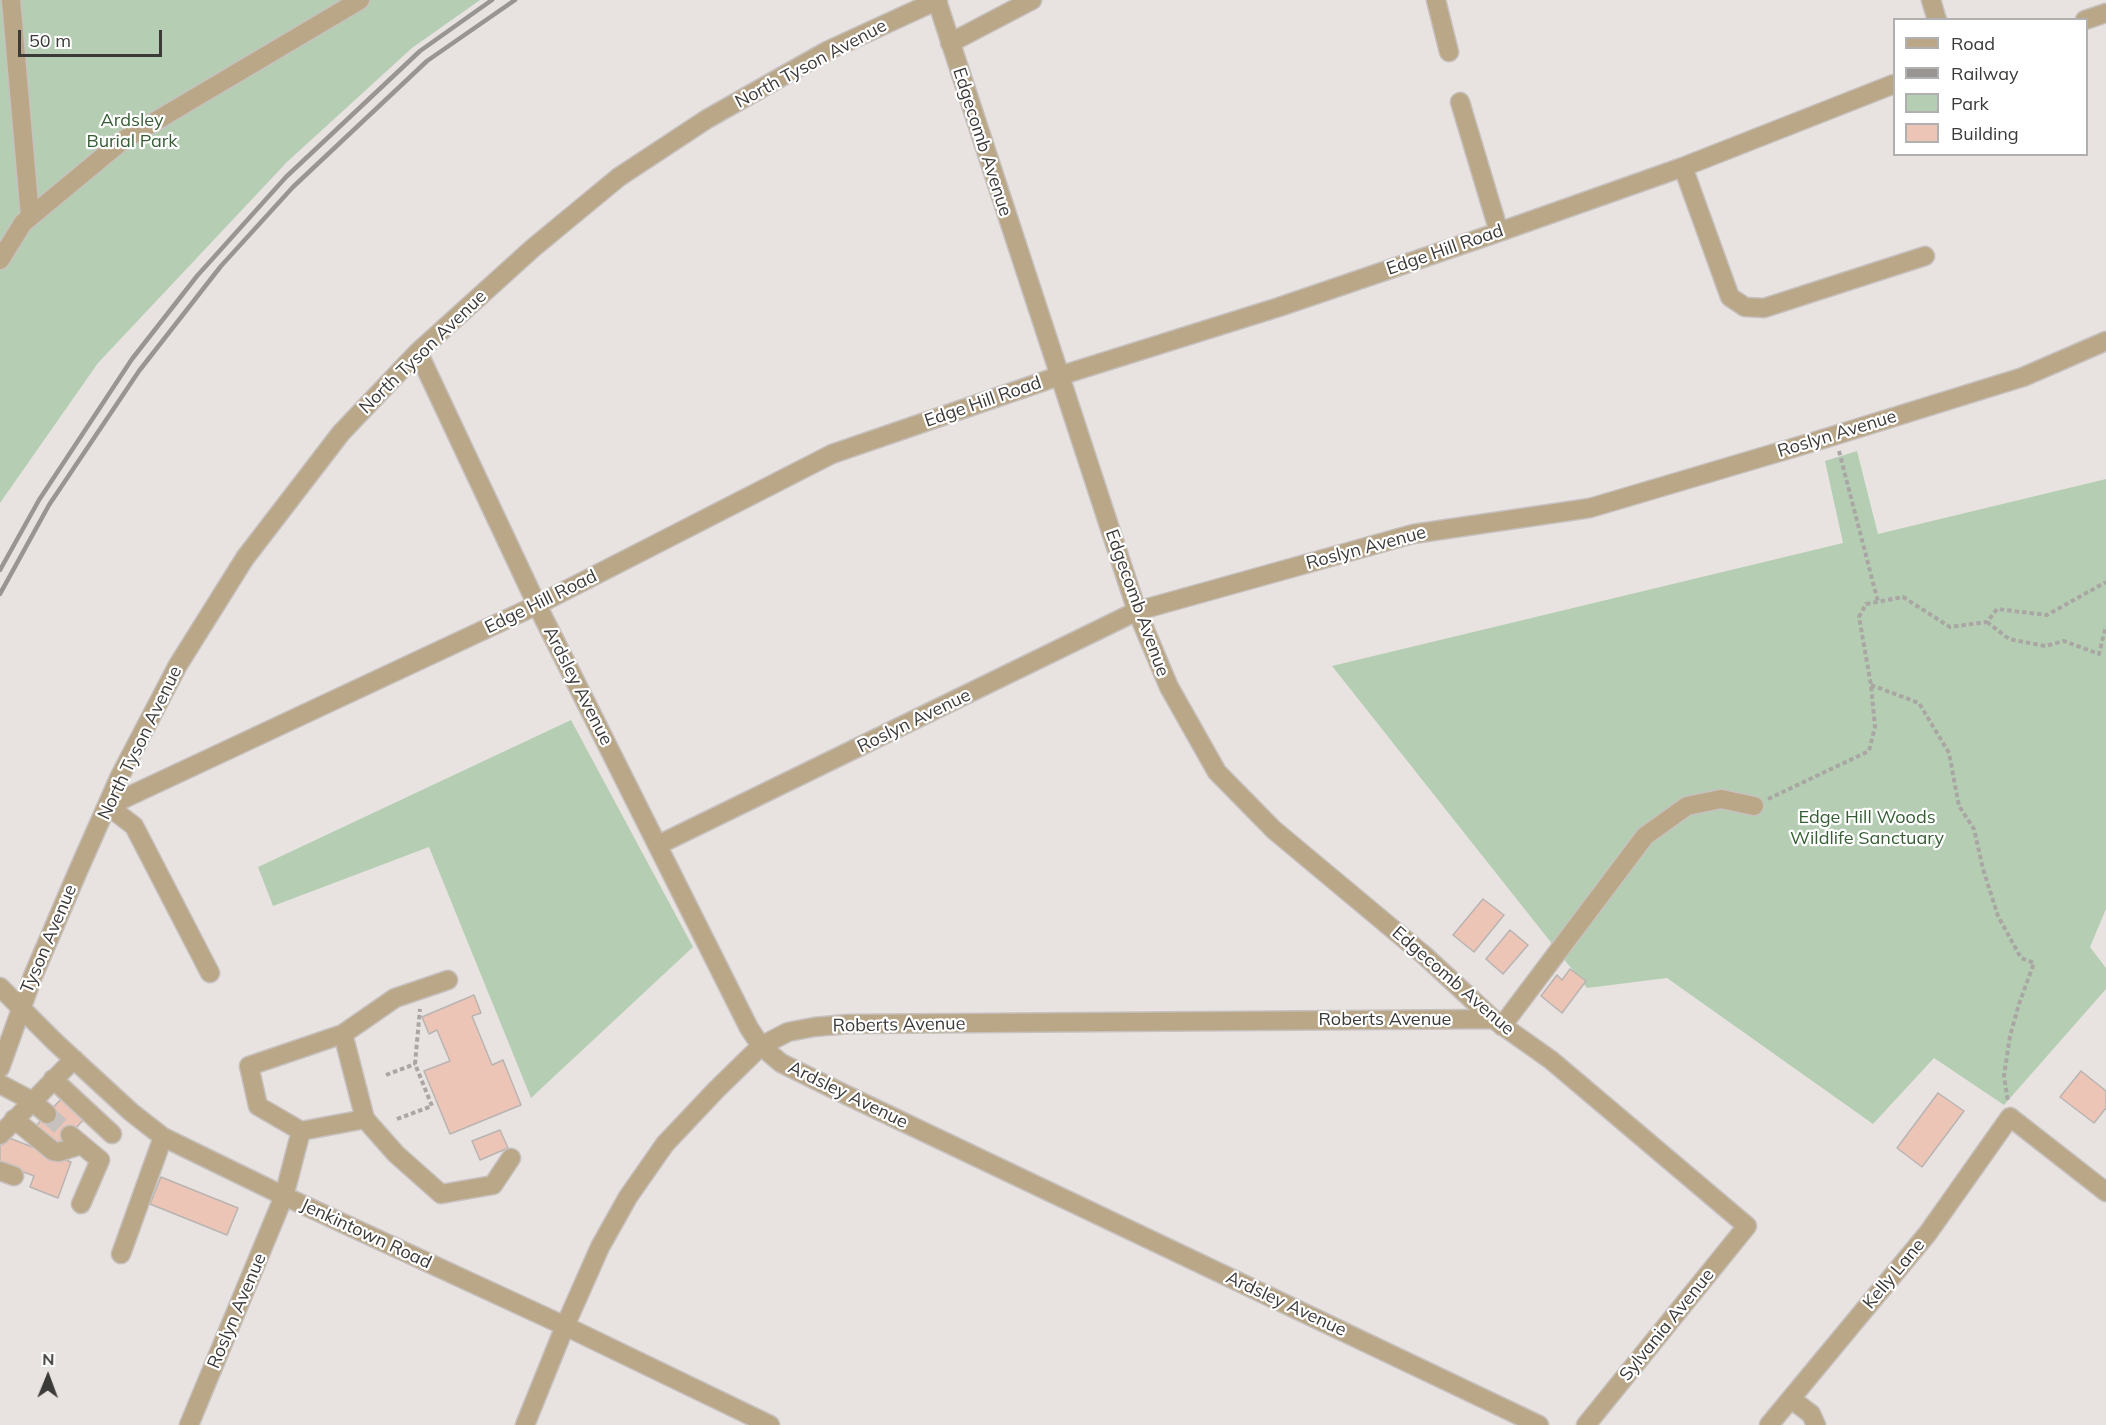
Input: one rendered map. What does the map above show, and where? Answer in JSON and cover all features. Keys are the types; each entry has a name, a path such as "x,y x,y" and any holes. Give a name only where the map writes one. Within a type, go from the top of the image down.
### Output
{"street":[{"path":"11,0 30,216"},
{"path":"0,260 23,222 122,141 360,0"},
{"name":"Edgecomb Avenue","path":"938,0 950,43 1137,612 1169,687 1217,772 1274,830 1425,956 1497,1022 1551,1060 1747,1226"},
{"name":"North Tyson Avenue","path":"78,871 120,776 177,665 245,558 341,433 418,352 533,248 619,177 707,119 827,51 938,0"},
{"path":"950,43 1032,0"},
{"path":"1436,0 1449,52"},
{"path":"1931,0 1936,18"},
{"path":"2088,19 2106,13"},
{"name":"Edge Hill Road","path":"108,806 537,605 832,454 1059,376 1279,307 1499,232 1683,167 1893,84"},
{"path":"1460,102 1499,232"},
{"path":"1683,167 1730,297 1745,307 1764,309 1925,256"},
{"name":"Roslyn Avenue","path":"658,845 1137,612 1413,534 1590,508 2023,377 2106,341"},
{"name":"Ardsley Avenue","path":"418,352 537,605 749,1028 761,1046 781,1063 838,1091 1539,1425"},
{"path":"1497,1022 1645,836 1687,807 1722,799 1754,806"},
{"path":"108,806 134,826 210,974"},
{"name":"Tyson Avenue","path":"21,1007 78,871"},
{"path":"365,1119 301,1131 258,1106 249,1066 343,1034 395,998 448,980"},
{"name":"Jenkintown Road","path":"0,987 125,1106 163,1137 284,1197 565,1326 770,1425"},
{"path":"0,1068 21,1007"},
{"name":"Roberts Avenue","path":"525,1425 600,1247 628,1197 658,1153 716,1090 761,1046 788,1032 848,1024 1497,1022"},
{"path":"343,1034 365,1119 396,1154 441,1194 493,1185 511,1158"},
{"path":"0,1135 74,1059"},
{"path":"53,1079 112,1134"},
{"path":"0,1084 32,1101 46,1114"},
{"path":"81,1204 125,1106"},
{"path":"2010,1117 2103,1183"},
{"name":"Kelly Lane","path":"1769,1425 1928,1233 2010,1117"},
{"path":"14,1119 53,1151 59,1152 75,1140 100,1161"},
{"name":"Roslyn Avenue","path":"189,1425 284,1197 301,1131"},
{"path":"121,1254 163,1137"},
{"name":"Sylvania Avenue","path":"1586,1425 1747,1226"},
{"path":"1791,1399 1811,1414 1816,1425"}],"path":[{"path":"1839,451 1878,602"},
{"path":"1754,806 1869,751 1875,728 1859,617 1866,604 1903,597 1950,627 1987,622 1997,609 2047,615 2106,582"},
{"path":"1987,622 2009,639 2045,646 2064,641 2099,654 2106,626"},
{"path":"1870,685 1919,703 1949,753 1959,806 1974,829 1983,869 1998,916 2021,958 2034,963 2016,1015 2004,1076 2010,1117"},
{"path":"397,1119 432,1106 415,1064 420,1008"},
{"path":"386,1075 415,1064"},
{"path":"423,1084 429,1083"}],"green space":[{"name":"Ardsley Burial Park","path":"0,0 480,0 412,48 287,162 98,363 0,503"},
{"name":"Edge Hill Woods Wildlife Sanctuary","path":"1857,451 1878,534 2106,479 2106,909 2090,947 2106,968 2106,989 2004,1105 1934,1058 1873,1124 1667,978 1587,988 1563,958 1512,1021 1501,1011 1553,945 1332,666 1843,543 1825,461"},
{"path":"571,720 693,947 531,1098 429,847 273,906 258,867"}],"building":[{"path":"1483,899 1504,915 1474,952 1453,935"},
{"path":"1510,930 1528,945 1503,974 1486,959"},
{"path":"1570,969 1586,981 1562,1013 1541,996 1557,975 1562,980"},
{"path":"474,995 481,1013 472,1016 492,1065 503,1060 521,1105 450,1134 424,1071 450,1061 437,1030 429,1034 422,1017"},
{"path":"2081,1071 2106,1091 2106,1108 2094,1123 2060,1097"},
{"path":"1938,1093 1964,1111 1922,1167 1897,1148"},
{"path":"62,1098 85,1118 56,1150 33,1129"},
{"path":"500,1130 508,1148 480,1160 472,1141"},
{"path":"4,1136 71,1162 58,1198 30,1187 34,1176 0,1163 0,1145"},
{"path":"161,1177 238,1208 227,1235 150,1204"}],"tunnel":[{"path":"47,1114 70,1135"}],"railway":[{"path":"0,570 39,500 132,359 197,276 286,177 420,51 492,0"},
{"path":"0,594 49,505 139,371 221,266 293,187 427,61 515,0"}]}
